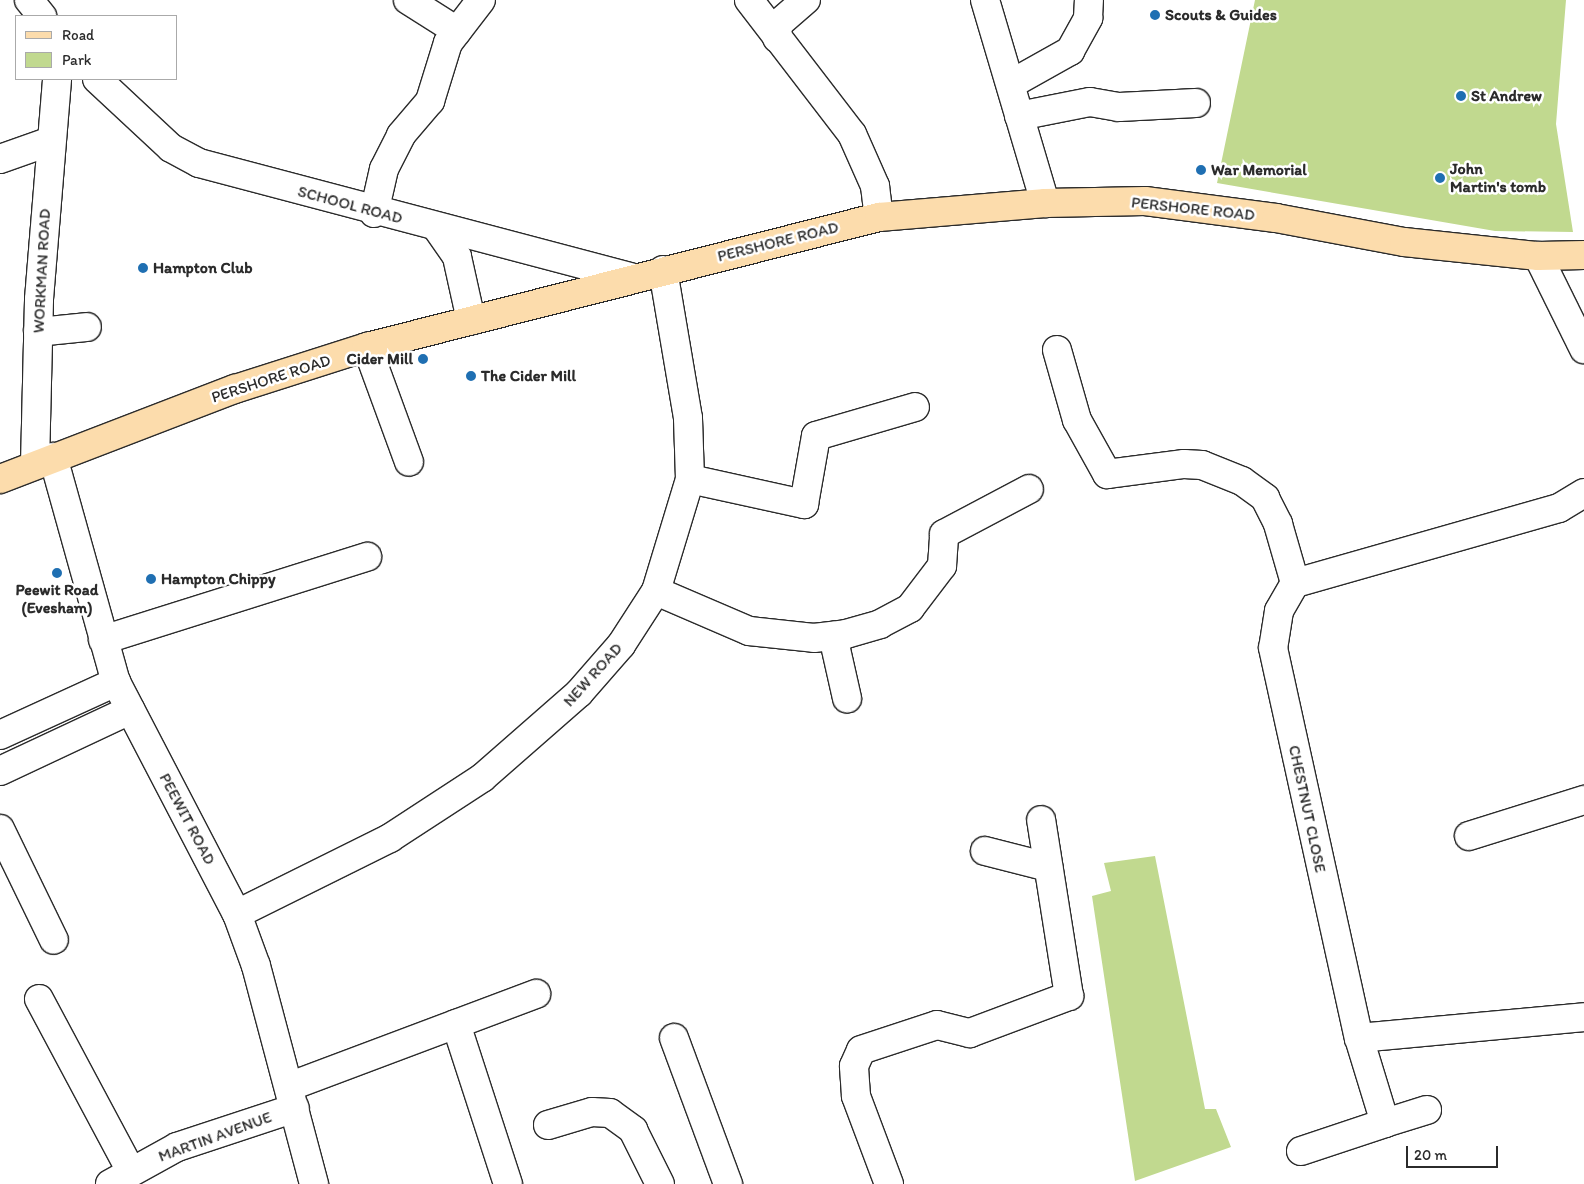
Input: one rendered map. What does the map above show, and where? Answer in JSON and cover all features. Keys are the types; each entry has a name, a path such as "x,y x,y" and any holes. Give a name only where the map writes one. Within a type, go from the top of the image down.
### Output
{"main road":[{"name":"PERSHORE ROAD","path":"0,479 235,389 368,347 631,277 879,217 1045,203 1145,201 1276,218 1404,242 1538,256 1584,255"}],"street":[{"path":"30,0 41,15"},
{"path":"408,0 457,31"},
{"path":"374,213 384,169 401,136 430,101 448,42 481,0"},
{"path":"749,0 776,38 852,134 875,186 879,217"},
{"path":"776,38 778,24 806,0"},
{"path":"985,0 1045,203"},
{"path":"1011,84 1070,51 1088,18 1089,0"},
{"name":"WORKMAN ROAD","path":"44,461 38,332 57,80"},
{"name":"SCHOOL ROAD","path":"98,80 171,148 199,164 374,213 631,277"},
{"path":"1019,116 1090,102 1118,107 1196,103"},
{"path":"0,160 51,141"},
{"path":"437,228 457,257 471,320"},
{"path":"1538,256 1584,349"},
{"name":"NEW ROAD","path":"237,914 390,838 482,778 579,693 621,644 656,591 690,479 688,418 663,270"},
{"path":"38,332 87,327"},
{"path":"368,347 409,462"},
{"path":"1057,350 1077,420 1107,474 1184,464 1221,471 1265,498 1278,524 1295,583 1559,508 1584,492"},
{"path":"690,479 804,504 816,436 915,407"},
{"name":"PEEWIT ROAD","path":"44,461 116,682 237,914 293,1097 314,1184"},
{"path":"656,591 749,631 832,636 880,624 910,608 942,566 944,534 1029,489"},
{"path":"103,640 367,557"},
{"name":"CHESTNUT CLOSE","path":"1295,583 1279,611 1273,648 1359,1038 1385,1123"},
{"path":"832,636 847,698"},
{"path":"0,736 116,682"},
{"path":"0,771 130,710"},
{"path":"1469,836 1584,800"},
{"path":"889,1184 856,1096 854,1066 861,1050 938,1024 970,1033 1069,996 1041,820"},
{"path":"0,829 54,940"},
{"path":"985,851 1048,867"},
{"name":"MARTIN AVENUE","path":"120,1177 177,1147 456,1024 536,994"},
{"path":"40,999 120,1177"},
{"path":"1359,1038 1584,1017"},
{"path":"456,1024 508,1184"},
{"path":"674,1038 728,1184"},
{"path":"1300,1151 1427,1110"},
{"path":"548,1125 592,1112 610,1113 633,1130 660,1184"}],"green space":[{"path":"1255,0 1566,0 1556,124 1573,232 1495,231 1217,183"},
{"path":"1155,856 1205,1109 1216,1109 1231,1147 1135,1181 1092,896 1111,891 1104,863"}],"place":[{"name":"Scouts & Guides","path":"1155,15"},
{"name":"St Andrew","path":"1461,96"},
{"name":"War Memorial","path":"1201,170"},
{"name":"John Martin's tomb","path":"1440,178"},
{"name":"Hampton Club","path":"143,268"},
{"name":"Cider Mill","path":"423,359"},
{"name":"The Cider Mill","path":"471,376"},
{"name":"Peewit Road (Evesham)","path":"57,573"},
{"name":"Hampton Chippy","path":"151,579"}]}
